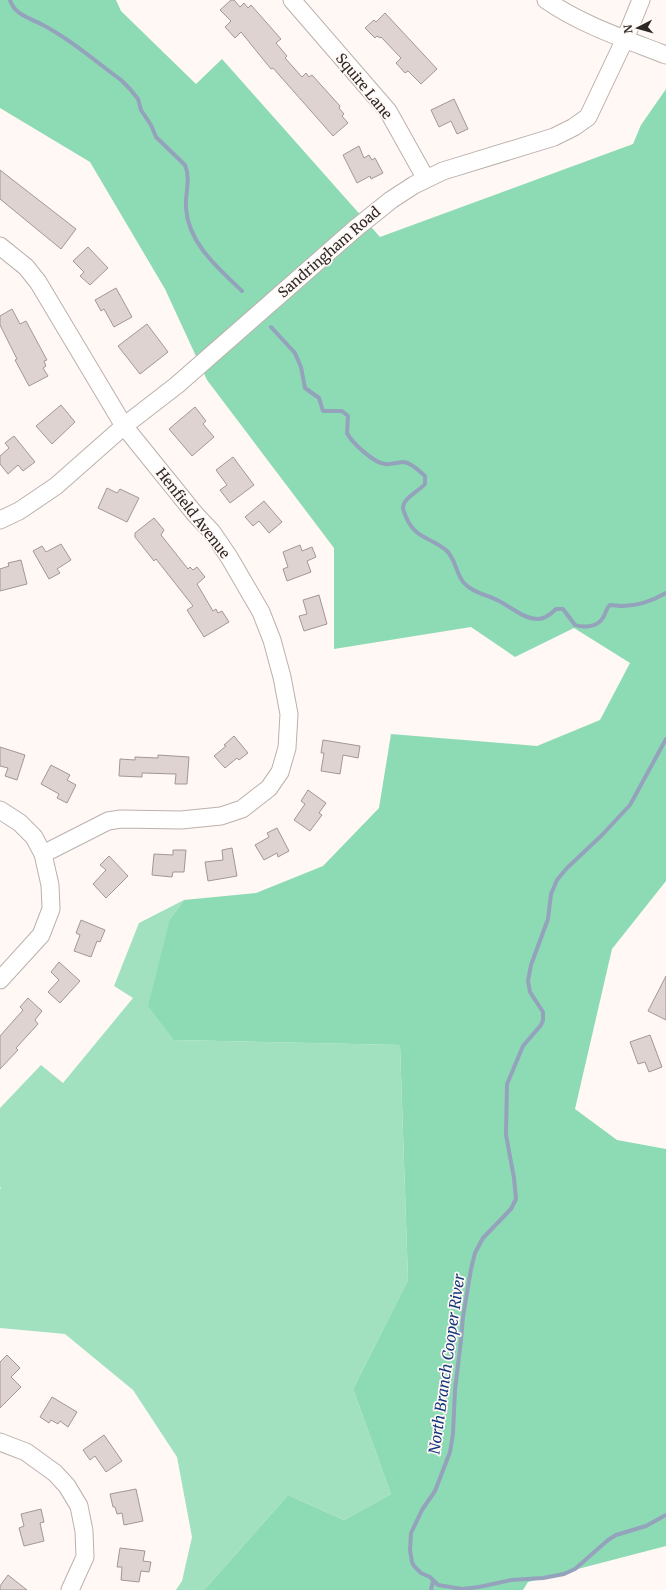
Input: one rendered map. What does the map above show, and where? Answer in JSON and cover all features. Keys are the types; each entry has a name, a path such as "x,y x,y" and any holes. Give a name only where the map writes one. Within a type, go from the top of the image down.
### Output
{"street":[{"name":"Squire Lane","path":"292,0 388,111 426,179"},
{"path":"546,0 562,11 600,30 666,55"},
{"name":"Sandringham Road","path":"0,520 19,511 56,486 124,426 177,385 356,228 391,200 414,185 443,171 554,137 574,127 588,117 625,39 641,0"},
{"name":"Henfield Avenue","path":"0,246 26,267 38,282 124,426 195,514 212,532 229,557 261,612 272,640 282,677 288,714 287,748 280,772 269,788 242,809 221,816 181,820 121,819 108,821 43,854"},
{"path":"0,810 20,823 34,837 43,854 50,885 50,910 41,935 0,980"},
{"path":"0,1442 26,1452 55,1473 67,1486 79,1506 84,1531 85,1557 70,1590"}],"green space":[{"path":"0,0 116,0 121,11 196,84 222,59 380,237 633,144 641,125 666,89 666,881 612,949 575,1109 617,1140 666,1149 666,1546 528,1582 523,1590 204,1590 288,1495 344,1520 391,1494 353,1389 408,1280 400,1045 174,1040 148,1006 170,919 184,900 256,893 323,866 379,808 391,734 537,746 600,720 630,663 574,628 515,657 471,627 334,649 334,548 207,380 165,289 90,162 0,108"},
{"path":"184,900 170,919 174,1040 400,1045 408,1280 353,1389 391,1494 344,1520 288,1495 204,1590 176,1590 182,1581 192,1537 177,1457 133,1390 65,1334 0,1328 0,1108 41,1065 63,1083 133,998 114,986 139,923"}],"building":[{"path":"231,0 234,0 240,7 244,3 248,8 251,5 281,39 276,43 287,56 285,58 302,77 306,73 309,77 312,75 340,106 339,108 344,114 342,116 348,123 333,136 273,68 271,69 241,32 235,38 225,27 231,21 220,10"},
{"path":"385,13 437,69 421,84 408,71 405,73 396,63 401,58 381,37 380,38 377,36 375,38 365,28 374,20 376,22"},
{"path":"454,99 468,129 457,134 451,121 439,127 431,110"},
{"path":"359,146 364,158 369,155 372,160 375,158 383,173 371,179 370,176 357,183 343,155"},
{"path":"0,170 76,229 61,249 0,199"},
{"path":"88,247 108,268 90,285 80,276 84,272 73,261"},
{"path":"116,288 132,317 114,327 104,309 101,311 95,300"},
{"path":"12,309 20,324 26,321 47,360 44,361 46,366 43,368 48,376 29,386 15,360 17,359 0,325 0,316"},
{"path":"147,324 168,352 140,374 118,346"},
{"path":"61,405 75,422 52,444 36,426"},
{"path":"195,407 206,421 203,424 214,437 192,456 169,429"},
{"path":"14,436 35,462 23,471 18,465 8,474 0,464 0,456 9,448 5,443"},
{"path":"233,457 254,485 230,503 220,490 227,485 216,470"},
{"path":"107,488 117,493 120,489 139,498 127,522 98,508"},
{"path":"264,501 282,522 269,533 259,521 253,526 245,517"},
{"path":"154,518 164,530 161,535 188,569 190,567 193,570 197,567 205,577 197,584 213,611 216,609 218,613 222,611 229,622 204,637 187,610 193,606 156,559 154,561 135,537 135,533"},
{"path":"61,544 71,560 57,569 60,573 49,579 33,551 42,546 46,552"},
{"path":"300,545 302,551 312,547 316,557 307,561 311,572 287,581 283,569 288,567 283,552"},
{"path":"21,560 27,584 0,591 0,569 9,566 8,563"},
{"path":"319,595 327,624 304,631 299,616 307,614 303,600"},
{"path":"234,736 248,753 239,760 237,758 225,768 214,756 226,746 224,745"},
{"path":"323,740 360,746 358,758 343,755 340,774 321,771 324,753 321,753"},
{"path":"0,747 25,755 17,780 5,776 8,768 0,766"},
{"path":"158,755 189,757 187,784 175,784 176,774 142,773 142,777 119,776 120,759 135,760 135,757 158,758"},
{"path":"51,765 70,775 67,780 76,785 67,803 57,798 59,794 41,784"},
{"path":"308,790 326,803 319,813 322,815 310,831 294,820 305,804 301,801"},
{"path":"277,828 289,851 278,857 277,853 264,860 255,845 269,837 267,833"},
{"path":"232,848 237,876 208,881 205,862 223,860 222,850"},
{"path":"173,850 186,850 184,872 173,872 172,877 152,875 154,854 173,855"},
{"path":"109,856 128,876 106,898 93,884 106,870 100,865"},
{"path":"81,920 105,930 100,942 97,941 91,957 74,951 80,935 76,933"},
{"path":"59,962 80,981 60,1003 48,992 59,980 51,972"},
{"path":"666,976 666,1020 648,1011"},
{"path":"28,998 42,1011 35,1020 38,1024 16,1048 18,1050 0,1069 0,1036 23,1010 20,1007"},
{"path":"650,1035 662,1067 649,1072 645,1062 638,1064 630,1042"},
{"path":"7,1355 20,1368 11,1377 21,1387 0,1408 0,1362"},
{"path":"52,1397 77,1412 68,1427 60,1421 58,1424 51,1420 49,1423 40,1417"},
{"path":"104,1435 122,1461 106,1472 95,1456 90,1460 83,1450"},
{"path":"136,1489 143,1521 124,1525 122,1513 117,1514 115,1507 113,1507 110,1494"},
{"path":"41,1509 44,1522 40,1523 44,1541 24,1546 19,1528 24,1526 21,1514"},
{"path":"120,1548 145,1551 143,1561 151,1562 149,1572 141,1571 139,1582 121,1580 122,1567 117,1567"},
{"path":"8,1575 27,1590 0,1590 0,1586"}],"waterway":[{"path":"10,0 18,12 62,36 121,80 138,99 141,110 151,125 156,137 185,165 188,176 186,202 188,221 198,244 214,264 242,291"},
{"path":"271,327 295,353 301,367 305,388 319,398 323,411 342,411 348,416 347,433 358,447 380,463 393,464 404,462 410,464 425,476 425,484 408,498 404,504 403,509 406,517 414,530 447,551 461,579 472,589 504,603 528,617 538,619 543,618 556,609 563,609 575,625 586,627 600,622 610,605 628,606 639,604 666,593"},
{"name":"North Branch Cooper River","path":"666,739 630,805 602,835 567,868 557,880 551,894 548,919 531,965 528,981 530,992 543,1012 543,1020 541,1025 523,1046 507,1084 506,1135 514,1178 516,1199 511,1209 483,1238 475,1253 463,1317 455,1390 453,1434 450,1452 435,1491 422,1510 411,1533 410,1550 414,1566 421,1573 430,1577 438,1585 462,1589 479,1587 511,1580 543,1578 564,1574 575,1569 608,1540 616,1535 646,1526 666,1515"},
{"name":"North Branch Cooper River","path":"431,1590 433,1581"}]}
